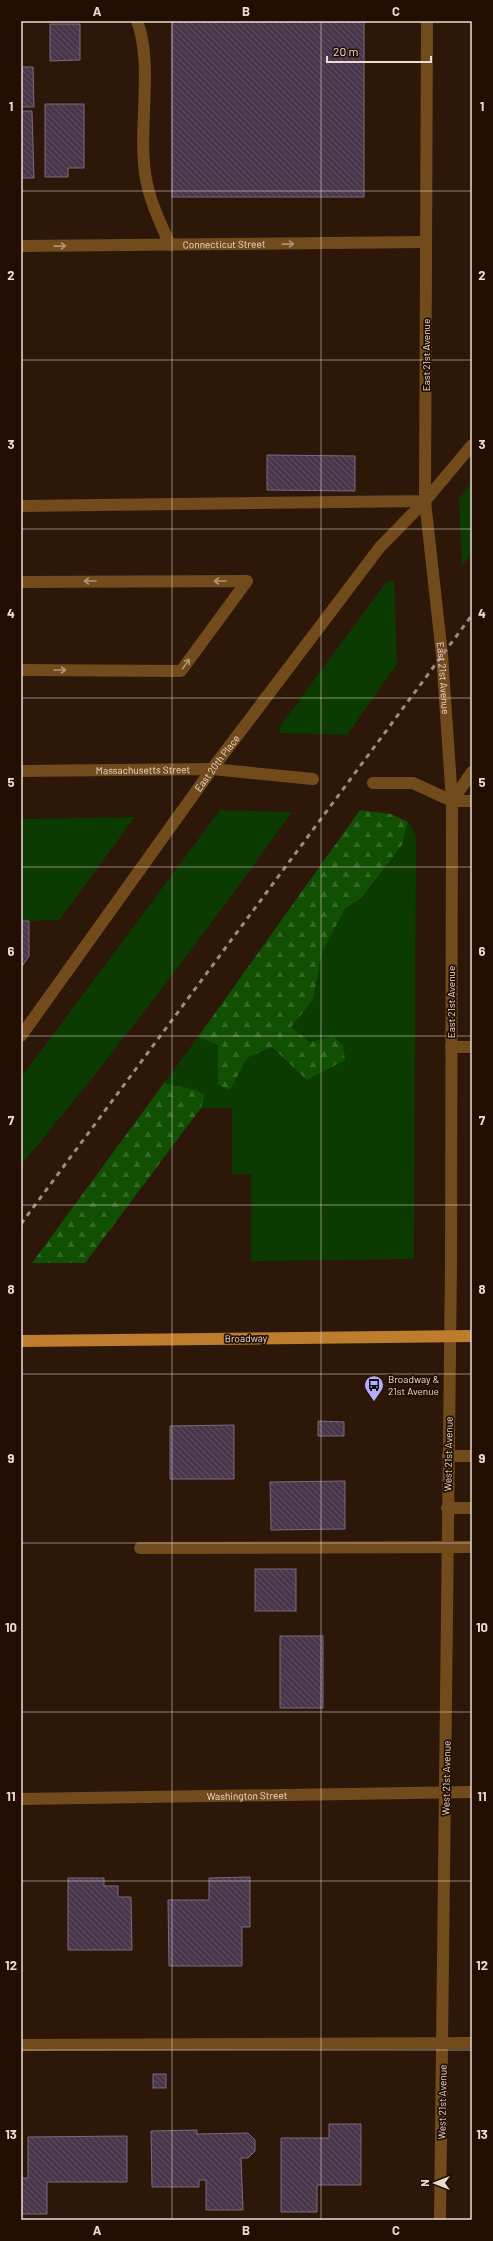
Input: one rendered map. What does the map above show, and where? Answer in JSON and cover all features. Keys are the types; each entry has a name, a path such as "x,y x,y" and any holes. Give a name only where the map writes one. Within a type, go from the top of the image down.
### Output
{"main road":[{"name":"Broadway","path":"21,1341 472,1336"}],"street":[{"path":"137,21 141,30 144,70 144,148 146,178 150,197 170,245"},
{"name":"East 21st Avenue","path":"427,21 425,501 442,655 452,801 450,1336"},
{"name":"Connecticut Street","path":"21,246 426,242"},
{"name":"East 20th Place","path":"21,1036 212,769 380,547 425,501 472,444"},
{"path":"21,506 425,501"},
{"path":"21,582 247,581 181,671 21,670"},
{"name":"Massachusetts Street","path":"21,771 212,769 313,779"},
{"path":"452,801 472,772"},
{"path":"373,783 413,783 452,801 472,801"},
{"path":"451,1047 472,1047"},
{"name":"West 21st Avenue","path":"440,2220 446,1793 446,1547 450,1336"},
{"path":"448,1456 472,1456"},
{"path":"447,1508 472,1508"},
{"path":"140,1548 472,1547"},
{"name":"Washington Street","path":"21,1799 472,1792"},
{"path":"21,2045 472,2043"}],"green space":[{"path":"472,482 472,553 462,566 459,499"},
{"path":"394,581 397,664 347,735 281,733 279,731 280,726 386,583"},
{"path":"220,810 292,812 160,991 21,1165 21,1078"},
{"path":"360,810 391,814 408,822 402,845 362,898 345,909 322,952 313,1000 291,1027 310,1042 334,1036 343,1046 345,1060 307,1080 272,1047 247,1058 230,1090 218,1085 218,1045 198,1037"},
{"path":"135,817 59,920 21,921 21,819"},
{"path":"408,822 416,835 414,1259 251,1261 251,1174 232,1174 232,1108 201,1108 205,1095 195,1090 164,1083 198,1037 218,1045 218,1085 230,1090 247,1058 272,1047 310,1042 291,1027 313,1000 322,952 345,909 363,898 402,845"},
{"path":"164,1083 195,1090 205,1095 201,1108 85,1263 32,1263"}],"building":[{"path":"172,21 364,21 364,197 172,197"},
{"path":"50,24 80,24 80,60 50,61"},
{"path":"21,67 33,67 34,107 21,107"},
{"path":"45,104 84,104 84,168 68,168 68,177 45,177"},
{"path":"21,111 32,111 34,178 21,178"},
{"path":"267,455 355,456 355,491 267,490"},
{"path":"21,921 29,921 29,956 21,968"},
{"path":"318,1421 344,1422 344,1436 318,1436"},
{"path":"234,1425 234,1479 170,1479 170,1426"},
{"path":"345,1481 345,1529 271,1530 270,1482"},
{"path":"255,1569 296,1569 296,1611 255,1611"},
{"path":"280,1636 323,1636 323,1708 280,1708"},
{"path":"250,1877 250,1927 242,1927 242,1966 169,1966 168,1900 209,1900 209,1878"},
{"path":"68,1878 104,1878 104,1886 118,1886 118,1897 131,1897 132,1950 68,1950"},
{"path":"153,2074 166,2074 166,2088 153,2088"},
{"path":"329,2124 361,2124 361,2185 317,2185 317,2212 281,2212 281,2138 329,2138"},
{"path":"197,2130 197,2134 248,2133 255,2140 255,2151 248,2158 241,2158 243,2210 206,2210 206,2180 199,2180 199,2187 152,2187 151,2131"},
{"path":"127,2136 127,2182 47,2182 47,2214 21,2214 21,2178 28,2178 28,2137"}],"railway":[{"path":"21,1224 472,615"}],"place":[{"name":"Broadway & 21st Avenue","path":"374,1402"}]}
